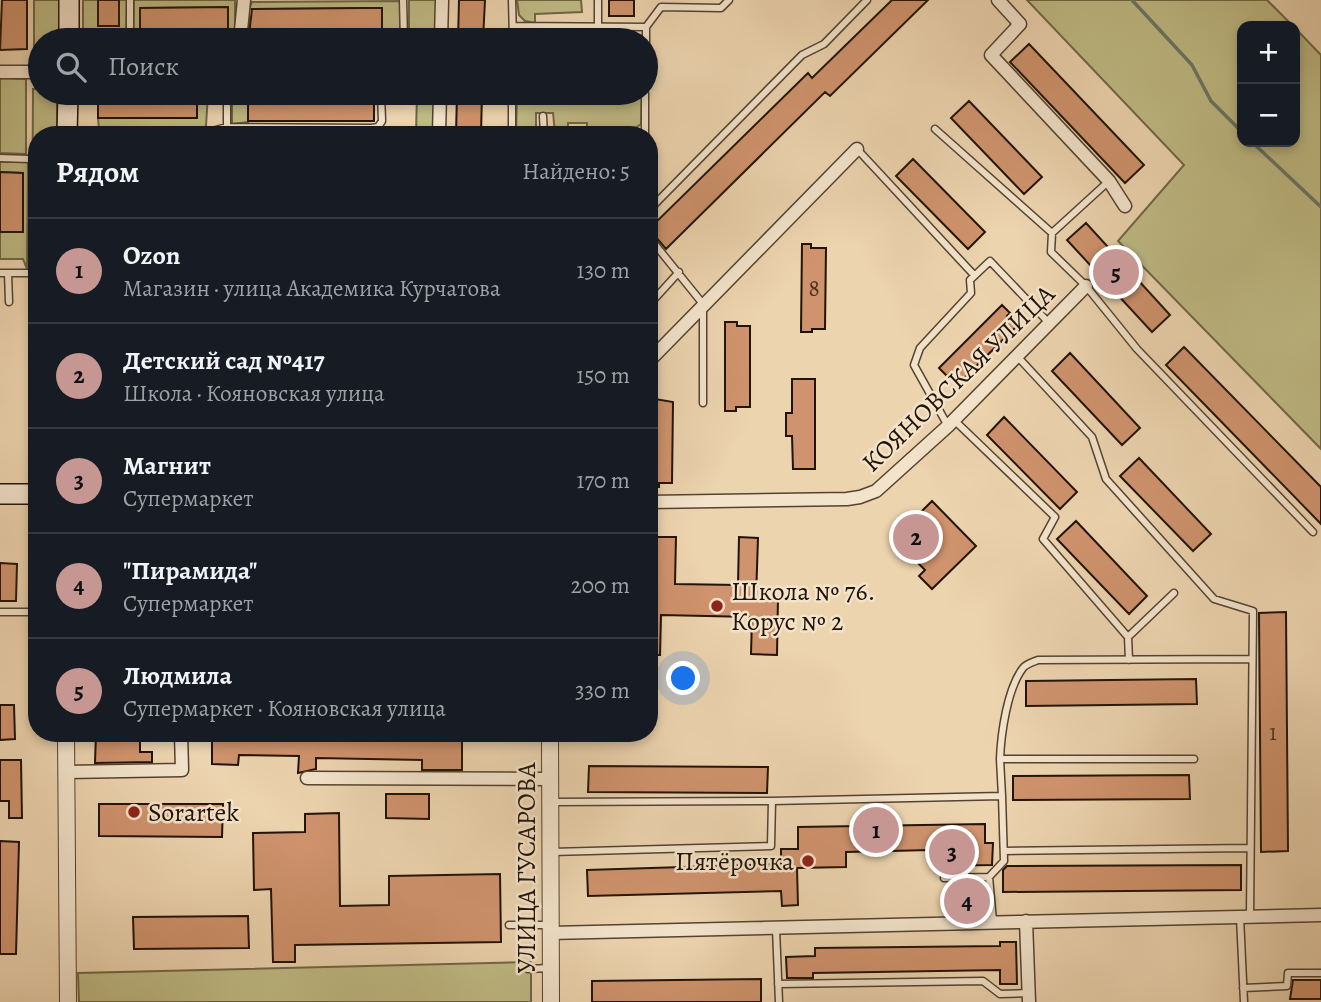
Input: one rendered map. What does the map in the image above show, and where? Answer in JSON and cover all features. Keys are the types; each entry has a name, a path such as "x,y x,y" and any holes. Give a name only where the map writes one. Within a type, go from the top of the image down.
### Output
{"main road":[{"path":"69,0 69,28"},
{"path":"67,126 68,105"},
{"path":"0,494 28,494"}],"street":[{"path":"241,28 244,0"},
{"path":"441,28 442,0"},
{"path":"998,0 1020,24 991,55 1109,181 1125,206"},
{"path":"0,72 28,72"},
{"path":"439,126 440,105"},
{"path":"658,352 856,149"},
{"name":"КОЯНОВСКАЯ УЛИЦА","path":"658,502 860,497 876,491 950,422 1086,286"},
{"path":"66,742 68,1002"},
{"path":"66,772 182,771 181,742"},
{"name":"УЛИЦА ГУСАРОВА","path":"550,742 551,1002"},
{"path":"307,778 550,779"},
{"path":"550,929 776,929 1321,915"},
{"path":"1026,921 1029,998"}],"lane":[{"path":"130,0 130,28"},
{"path":"404,0 404,28"},
{"path":"512,0 513,26 646,27 661,7 721,8 729,0"},
{"path":"598,0 598,26"},
{"path":"658,200 802,55 824,44 867,0"},
{"path":"228,105 230,126"},
{"path":"379,126 382,121 381,105"},
{"path":"512,105 512,126"},
{"path":"645,105 645,126"},
{"path":"543,116 544,126"},
{"path":"935,129 1052,233"},
{"path":"856,149 974,275"},
{"path":"0,158 28,159"},
{"path":"1109,181 1052,233 1051,252 1086,286 1137,349 1313,532"},
{"path":"658,248 703,304 703,403"},
{"path":"1049,323 990,261 970,280 971,293 920,348 915,365 950,422 1055,517 1043,539 1128,636 1129,660"},
{"path":"658,295 679,272"},
{"path":"0,273 28,273"},
{"path":"8,273 9,302"},
{"path":"1016,355 1093,437 1106,479 1214,599 1253,611 1251,848 1245,915 1244,1002"},
{"path":"1128,636 1174,593"},
{"path":"0,612 28,612"},
{"path":"944,878 989,877 1004,861 1000,759 1002,727 1024,666 1038,660 1252,659"},
{"path":"1000,759 1194,759"},
{"path":"550,802 1002,796"},
{"path":"550,852 771,846 772,801"},
{"path":"1004,851 1251,848"},
{"path":"989,877 993,922"},
{"path":"509,925 550,929"},
{"path":"776,929 779,1002"},
{"path":"528,969 551,968"},
{"path":"1243,988 1287,986 1288,972 1321,973"},
{"path":"778,984 983,981 1000,994 1029,998"}],"shaded area":[{"path":"34,0 59,0 59,28 34,28"},
{"path":"83,0 127,0 126,28 83,28"},
{"path":"134,0 235,0 235,28 227,28 227,7 140,8 140,28 133,28"},
{"path":"409,0 439,0 437,28 409,28"},
{"path":"517,0 581,0 582,12 535,14 535,23 525,21 519,15"},
{"path":"1027,0 1267,0 1288,21 1237,21 1237,147 1300,147 1300,33 1321,55 1321,449 1118,241 1184,165"},
{"path":"400,1 400,28 283,28 382,8 249,9 252,2"},
{"path":"0,78 26,79 26,154 0,153"},
{"path":"33,105 57,105 57,126 33,126"},
{"path":"197,105 207,105 206,126 99,126 98,118 197,118"},
{"path":"232,105 248,105 248,122 232,124"},
{"path":"417,105 434,105 433,126 416,126"},
{"path":"517,105 642,105 641,124 638,126 587,126 587,123 568,123 568,126 554,126 553,113 536,113 536,126 516,126"},
{"path":"0,162 28,162 27,269 23,259 0,259 0,232 23,232 23,173 0,172"},
{"path":"531,962 531,1002 79,1002 78,973"}],"building":[{"path":"2,0 27,0 27,49 0,50"},
{"path":"98,0 119,0 119,26 98,26"},
{"path":"459,0 485,0 484,28 458,28"},
{"path":"609,0 634,0 634,16 609,16"},
{"path":"892,0 928,0 830,96 825,92 666,249 658,240 658,220 808,73 812,78"},
{"path":"228,7 228,28 140,28 140,8"},
{"path":"382,8 382,28 250,28 252,9"},
{"path":"1029,44 1144,165 1125,183 1010,62"},
{"path":"969,101 1042,177 1024,194 951,118"},
{"path":"98,105 197,105 197,118 98,118"},
{"path":"248,105 374,105 374,121 248,121"},
{"path":"457,105 482,105 481,126 456,126"},
{"path":"913,159 985,232 968,249 896,176"},
{"path":"0,172 23,173 23,232 0,232"},
{"path":"1086,223 1170,315 1152,332 1067,240"},
{"path":"802,244 811,244 811,248 826,248 825,329 812,329 812,332 801,332"},
{"path":"1002,305 1010,313 1007,316 1017,326 959,383 950,373 947,376 939,368"},
{"path":"725,322 750,326 750,407 736,407 736,411 725,411"},
{"path":"1184,347 1321,487 1321,524 1166,365"},
{"path":"1070,353 1140,428 1122,445 1052,371"},
{"path":"792,379 815,379 815,469 793,469 792,436 786,436 786,413 792,413"},
{"path":"658,400 673,402 672,483 659,483 659,487"},
{"path":"1004,417 1077,492 1060,509 987,435"},
{"path":"1139,458 1211,534 1193,551 1120,476"},
{"path":"932,501 976,546 932,589 919,576 925,570 900,545 926,520 919,514"},
{"path":"1076,521 1147,596 1129,614 1057,539"},
{"path":"658,537 676,537 675,584 738,585 739,537 758,538 756,598 778,598 777,655 751,654 752,617 661,615 660,655"},
{"path":"0,563 17,564 16,601 0,601"},
{"path":"1286,612 1288,851 1261,852 1259,613"},
{"path":"1196,679 1197,704 1026,706 1026,681"},
{"path":"0,705 14,705 15,739 0,740"},
{"path":"96,742 140,742 140,752 152,752 152,762 95,763"},
{"path":"212,742 462,742 462,770 422,770 422,760 316,758 316,769 298,773 299,756 239,755 238,765 212,764"},
{"path":"0,760 21,760 22,818 9,818 9,801 0,801"},
{"path":"589,766 768,767 767,793 588,792"},
{"path":"1189,775 1190,799 1013,800 1013,776"},
{"path":"386,794 429,794 429,819 386,818"},
{"path":"99,804 223,804 222,837 99,836"},
{"path":"339,813 340,906 389,905 389,876 500,874 501,942 295,945 295,962 273,962 271,889 254,890 253,833 305,832 305,814"},
{"path":"985,824 985,843 993,843 992,865 931,866 931,850 846,852 846,867 797,868 798,905 782,906 781,891 588,896 587,870 781,864 781,849 798,849 798,827"},
{"path":"0,841 19,842 16,954 0,954"},
{"path":"1241,865 1241,890 1003,892 1003,870 1007,866"},
{"path":"978,888 979,909 960,910 959,889"},
{"path":"248,916 249,948 134,949 133,917"},
{"path":"1000,942 1016,942 1017,984 1000,984 1000,970 813,973 813,978 787,978 786,957 815,956 815,948 1000,946"},
{"path":"761,979 761,1002 592,1002 592,981"},
{"path":"1293,980 1321,980 1321,999 1290,999"}],"waterway":[{"path":"1132,0 1192,65 1211,101 1237,127"},
{"path":"1257,147 1321,207"}],"place":[{"name":"Людмила","path":"1116,272"},
{"name":"Детский сад №417","path":"916,537"},
{"name":"Школа № 76. Корус № 2","path":"717,606"},
{"name":"Sorartek","path":"134,812"},
{"name":"Ozon","path":"876,830"},
{"name":"Магнит","path":"952,852"},
{"name":"Пятёрочка","path":"808,861"},
{"name":"\"Пирамида\"","path":"967,901"}]}
